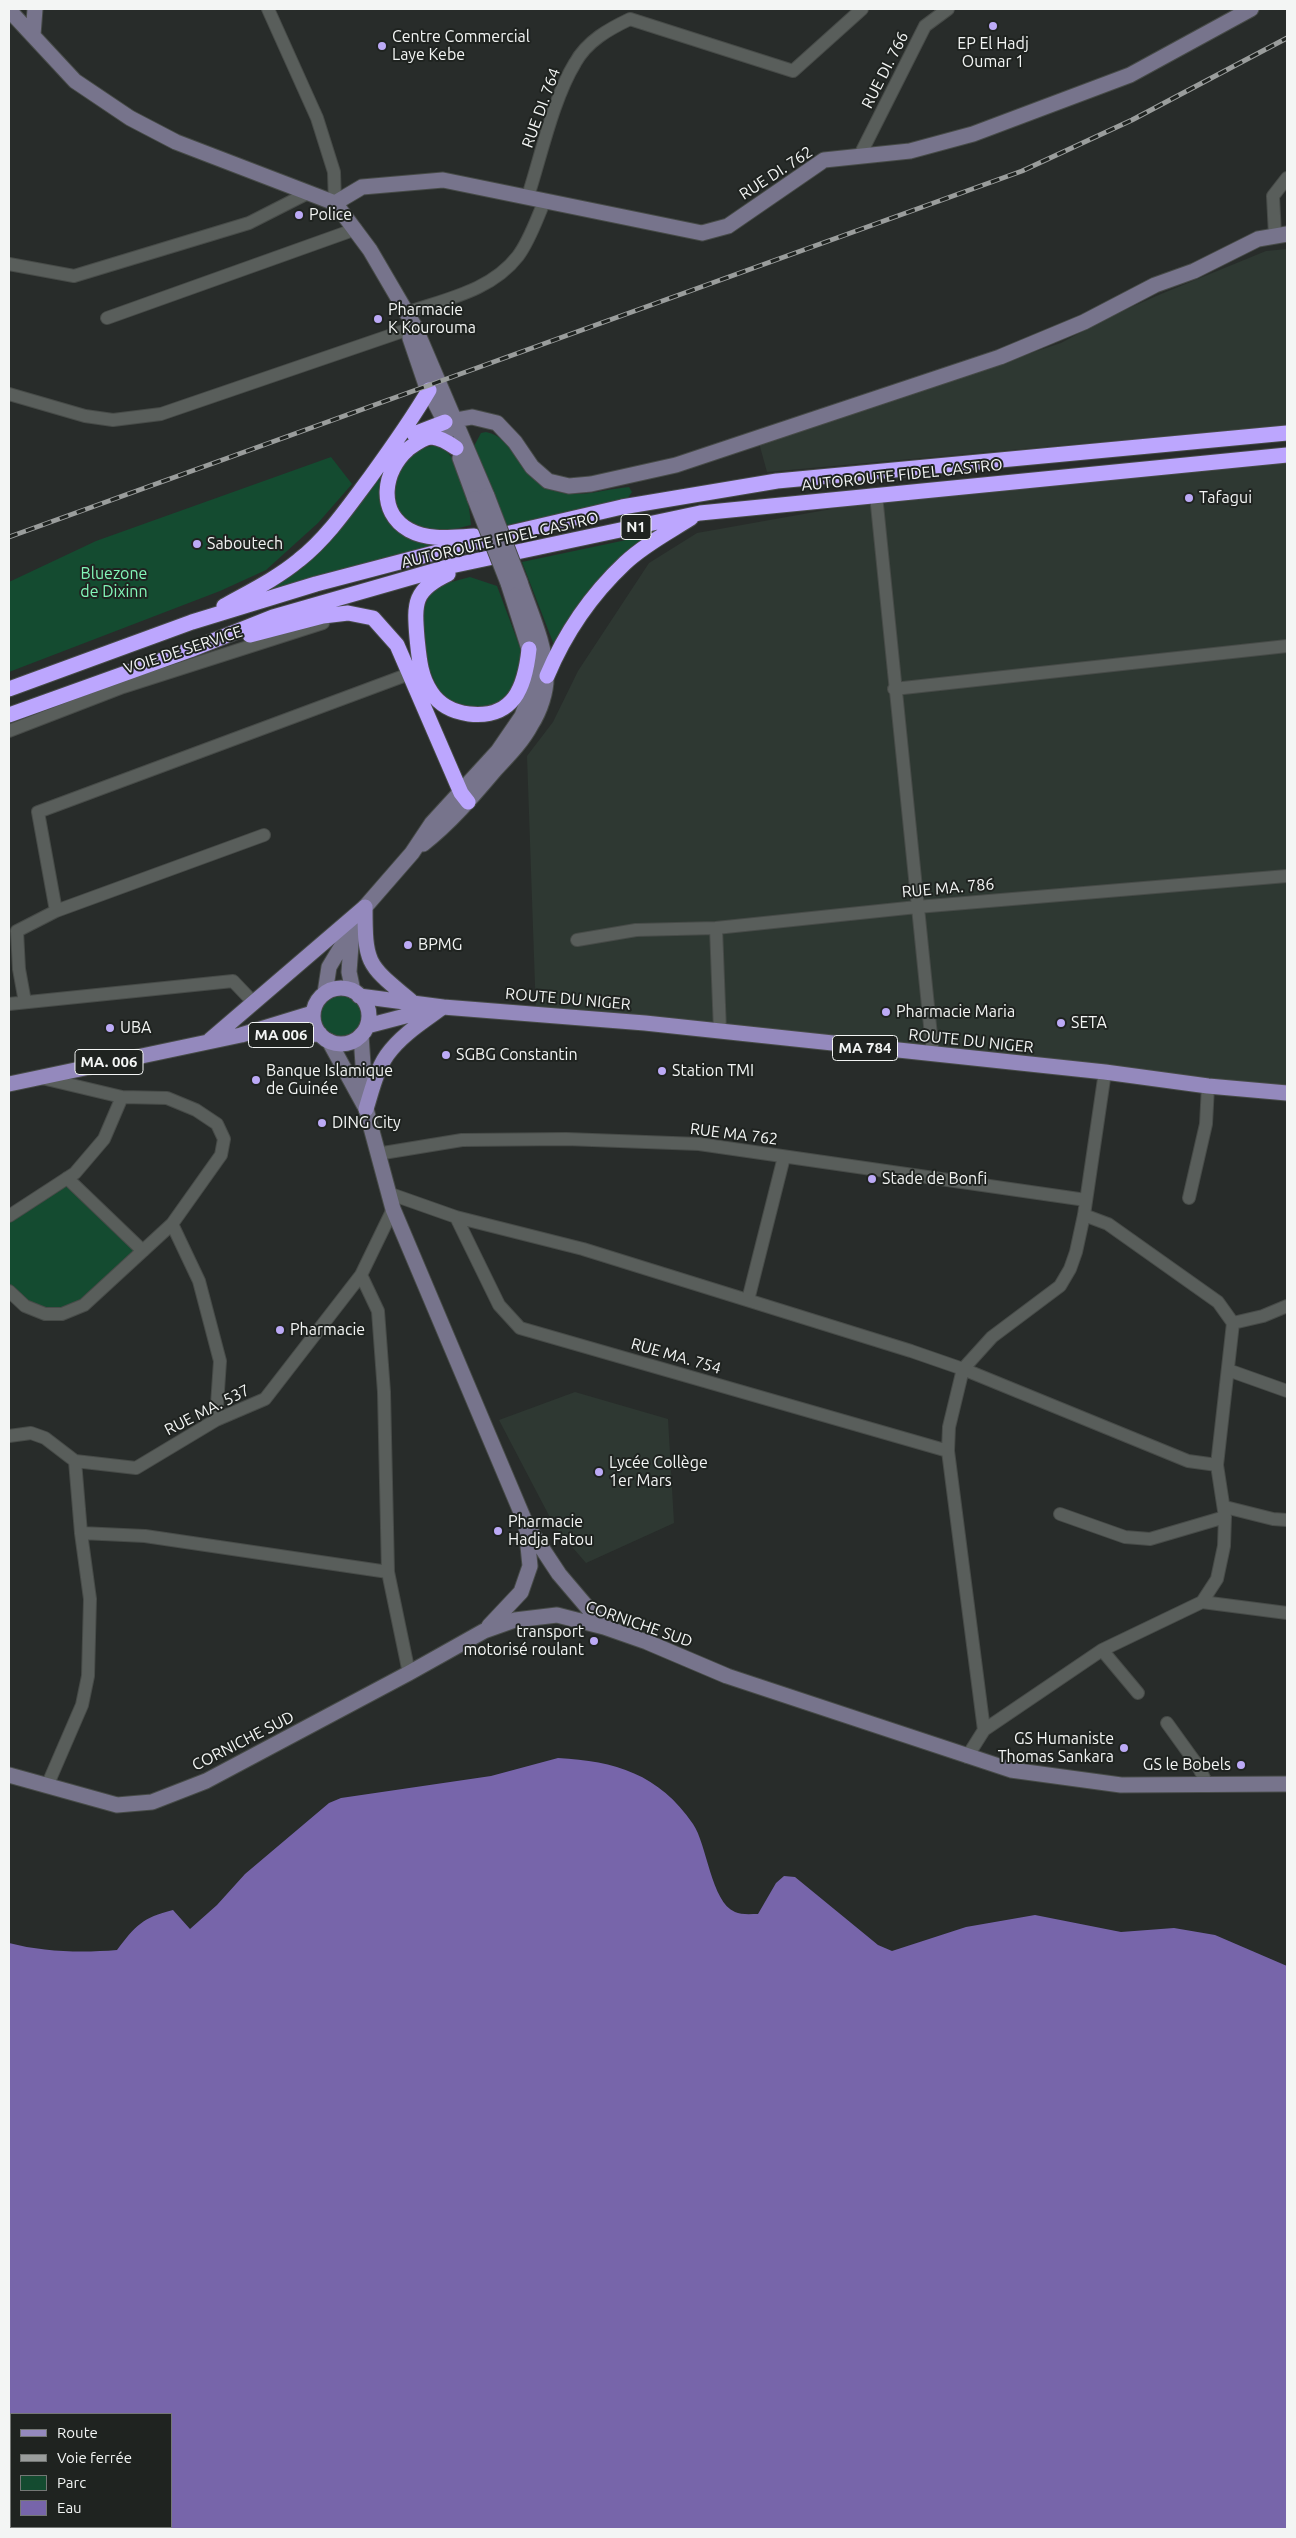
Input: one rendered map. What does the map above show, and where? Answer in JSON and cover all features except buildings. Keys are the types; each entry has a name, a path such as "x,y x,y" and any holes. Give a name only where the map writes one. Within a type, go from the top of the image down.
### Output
{"highway":[{"path":"192,622 268,582 300,560 342,515 391,448 429,390"},
{"path":"391,448 418,432 452,425"},
{"path":"452,425 415,444 402,455 389,476 387,501 399,523 410,531 441,538 510,533"},
{"name":"AUTOROUTE FIDEL CASTRO","path":"9,689 192,622 316,584 510,533 622,507 777,481 1287,433"},
{"path":"430,437 439,438 456,448"},
{"name":"AUTOROUTE FIDEL CASTRO","path":"9,715 190,650 273,617 474,562 700,513 1287,455"},
{"path":"547,676 560,644 574,622 625,563 700,513"},
{"path":"474,562 436,580 419,593 415,604 420,670 431,692 444,706 456,712 483,716 495,714 506,707 517,694 526,673 529,649"},
{"path":"190,650 323,616 348,613 373,618 398,645 409,674 465,797"}],"main road":[{"path":"33,35 35,9"},
{"name":"RUE DI. 762","path":"335,203 362,187 443,180 702,233 728,226 824,160 910,151 972,134 1130,75 1251,9"},
{"path":"9,10 75,81 130,118 176,142 335,203 370,250 404,311 542,648 547,676 542,703 531,726 465,797 432,823 412,853 365,907 209,1041"},
{"path":"452,425 463,417 485,419 497,424 537,471 548,481 569,486 591,484 676,465 1000,357 1084,322 1155,285 1194,271 1258,239 1281,234"},
{"path":"411,328 429,390 452,425 456,448 481,498"},
{"path":"465,797 522,716 531,692 533,672 514,583"},
{"path":"325,994 329,967 365,907"},
{"path":"365,907 365,948 370,963 379,974 411,1001"},
{"path":"353,926 349,972 356,993 368,1009 364,1030 366,1109 392,1209 526,1524 559,1574 604,1627"},
{"path":"356,993 334,990 325,994 315,1005 313,1013 316,1028 324,1038 366,1109"},
{"name":"ROUTE DU NIGER","path":"356,993 443,1006 720,1031 1105,1072 1208,1086 1287,1093"},
{"path":"366,1109 378,1072 388,1054 402,1039 443,1006"},
{"name":"ROUTE DU NIGER","path":"364,1030 443,1006"},
{"name":"MA 006","path":"241,1035 313,1013"},
{"path":"324,1038 346,1044 364,1030"},
{"path":"209,1041 241,1035"},
{"name":"MA 006","path":"241,1035 324,1038"},
{"name":"MA. 006","path":"9,1084 209,1041"},
{"path":"484,1631 521,1592 530,1566 526,1524"},
{"name":"CORNICHE SUD","path":"9,1775 117,1805 152,1802 206,1781 484,1631 515,1620 557,1615 604,1627 647,1642 727,1676 967,1756 1040,1776 1121,1785 1208,1786 1287,1784"}],"street":[{"path":"268,9 317,118 334,172 335,203"},
{"name":"RUE DI. 764","path":"528,196 559,100 575,63 589,45 606,30 634,14 793,70 862,9"},
{"name":"RUE DI. 766","path":"860,155 926,26 948,9"},
{"path":"1281,234 1273,196 1287,178"},
{"path":"9,264 74,276 249,223 308,193"},
{"path":"404,311 476,289 497,278 518,255 545,200"},
{"path":"107,318 356,229"},
{"path":"9,394 85,416 113,420 161,414 411,328"},
{"path":"1287,455 1287,463"},
{"path":"876,495 894,689 933,1055"},
{"name":"VOIE DE SERVICE","path":"9,731 123,687 238,648 327,622 342,619 373,618"},
{"path":"894,689 1287,646"},
{"path":"56,911 38,812 409,674"},
{"path":"25,1002 18,969 17,931 56,911 264,835"},
{"name":"RUE MA. 786","path":"577,940 636,930 716,928 917,907 1287,876"},
{"path":"716,928 720,1031"},
{"path":"9,1004 233,981 254,1003"},
{"path":"984,1730 948,1450 949,1427 963,1369 992,1337 1060,1286 1076,1252 1084,1216 1105,1072"},
{"path":"9,1291 24,1306 46,1314 62,1314 84,1305 172,1224 221,1155 224,1139 217,1124 189,1107 167,1098 122,1097 40,1078"},
{"path":"1189,1198 1206,1124 1208,1086"},
{"path":"9,1216 74,1173 104,1139 122,1097"},
{"name":"RUE MA 762","path":"377,1154 462,1140 566,1139 699,1144 1086,1200"},
{"path":"748,1300 784,1156"},
{"path":"67,1178 143,1251"},
{"path":"388,1193 456,1217 583,1249 963,1369 1188,1461 1217,1465"},
{"name":"RUE MA. 537","path":"75,1461 136,1468 216,1420 265,1399 361,1274 392,1209"},
{"path":"967,1756 984,1730 1102,1650 1202,1602 1217,1579 1224,1546 1225,1512 1217,1465 1233,1323 1218,1302 1108,1224 1084,1216"},
{"name":"RUE MA. 754","path":"456,1217 499,1305 520,1328 948,1450"},
{"path":"172,1224 199,1281 220,1361 216,1420"},
{"path":"361,1274 378,1311 384,1392 388,1572 409,1673"},
{"path":"1233,1323 1263,1316 1287,1306"},
{"path":"1228,1370 1287,1391"},
{"path":"9,1436 31,1433 45,1438 75,1461 81,1533 90,1599 88,1676 82,1705 47,1786"},
{"path":"1060,1514 1125,1537 1150,1539 1225,1512 1287,1520"},
{"path":"81,1533 145,1536 388,1572"},
{"path":"1202,1602 1287,1613"},
{"path":"1102,1650 1138,1693"},
{"path":"1167,1723 1198,1766 1208,1786"}],"shaded area":[{"path":"1287,249 1287,425 767,472 759,443 1061,343 1109,317 1161,294 1266,251"},
{"path":"1287,462 1287,1093 536,1014 527,756 553,722 578,671 649,563 697,533 854,505"},
{"name":"Lycée Collège 1er Mars","path":"575,1392 668,1419 674,1523 586,1563 555,1527 499,1420"}],"green space":[{"path":"486,432 505,442 534,478 555,491 582,494 629,487 632,492 627,499 507,525 474,446 481,433"},
{"path":"436,445 445,450 458,468 466,492 471,525 445,530 431,531 418,529 406,522 398,513 394,490 403,466 422,449"},
{"name":"Bluezone de Dixinn","path":"331,457 352,484 318,523 266,570 220,591 9,672 9,582 96,541"},
{"path":"391,463 386,514 458,543 250,601 300,568 334,537"},
{"path":"664,532 589,597 575,612 554,645 522,562"},
{"path":"470,577 497,586 525,661 507,701 479,711 450,703 439,692 426,661 421,616 429,596 440,585"},
{"path":"341,991 355,995 362,1002 366,1016 362,1030 355,1037 341,1041 327,1037 320,1030 316,1016 320,1002 327,995"},
{"path":"67,1182 137,1250 81,1303 62,1314 25,1302 9,1287 9,1220"}],"water":[{"path":"558,1758 598,1763 634,1773 666,1793 680,1807 698,1833 720,1897 735,1912 758,1914 776,1883 784,1876 795,1877 878,1945 892,1951 966,1927 1035,1915 1121,1932 1174,1928 1215,1935 1287,1966 1287,2529 9,2529 9,1943 63,1951 117,1950 129,1934 140,1924 154,1916 173,1910 190,1929 217,1905 245,1874 329,1803 341,1798 491,1776"}],"railway":[{"path":"9,537 1022,171 1132,120 1287,38"}],"place":[{"name":"EP El Hadj Oumar 1","path":"993,26"},
{"name":"Centre Commercial Laye Kebe","path":"382,46"},
{"name":"Police","path":"299,215"},
{"name":"Pharmacie K Kourouma","path":"378,319"},
{"name":"Tafagui","path":"1189,498"},
{"name":"Saboutech","path":"197,544"},
{"name":"BPMG","path":"408,945"},
{"name":"Pharmacie Maria","path":"886,1012"},
{"name":"SETA","path":"1061,1023"},
{"name":"UBA","path":"110,1028"},
{"name":"SGBG Constantin","path":"446,1055"},
{"name":"Station TMI","path":"662,1071"},
{"name":"Banque Islamique de Guinée","path":"256,1080"},
{"name":"DING City","path":"322,1123"},
{"name":"Stade de Bonfi","path":"872,1179"},
{"name":"Pharmacie","path":"280,1330"},
{"name":"Lycée Collège 1er Mars","path":"599,1472"},
{"name":"Pharmacie Hadja Fatou","path":"498,1531"},
{"name":"transport motorisé roulant","path":"594,1641"},
{"name":"GS Humaniste Thomas Sankara","path":"1124,1748"},
{"name":"GS le Bobels","path":"1241,1765"}]}
